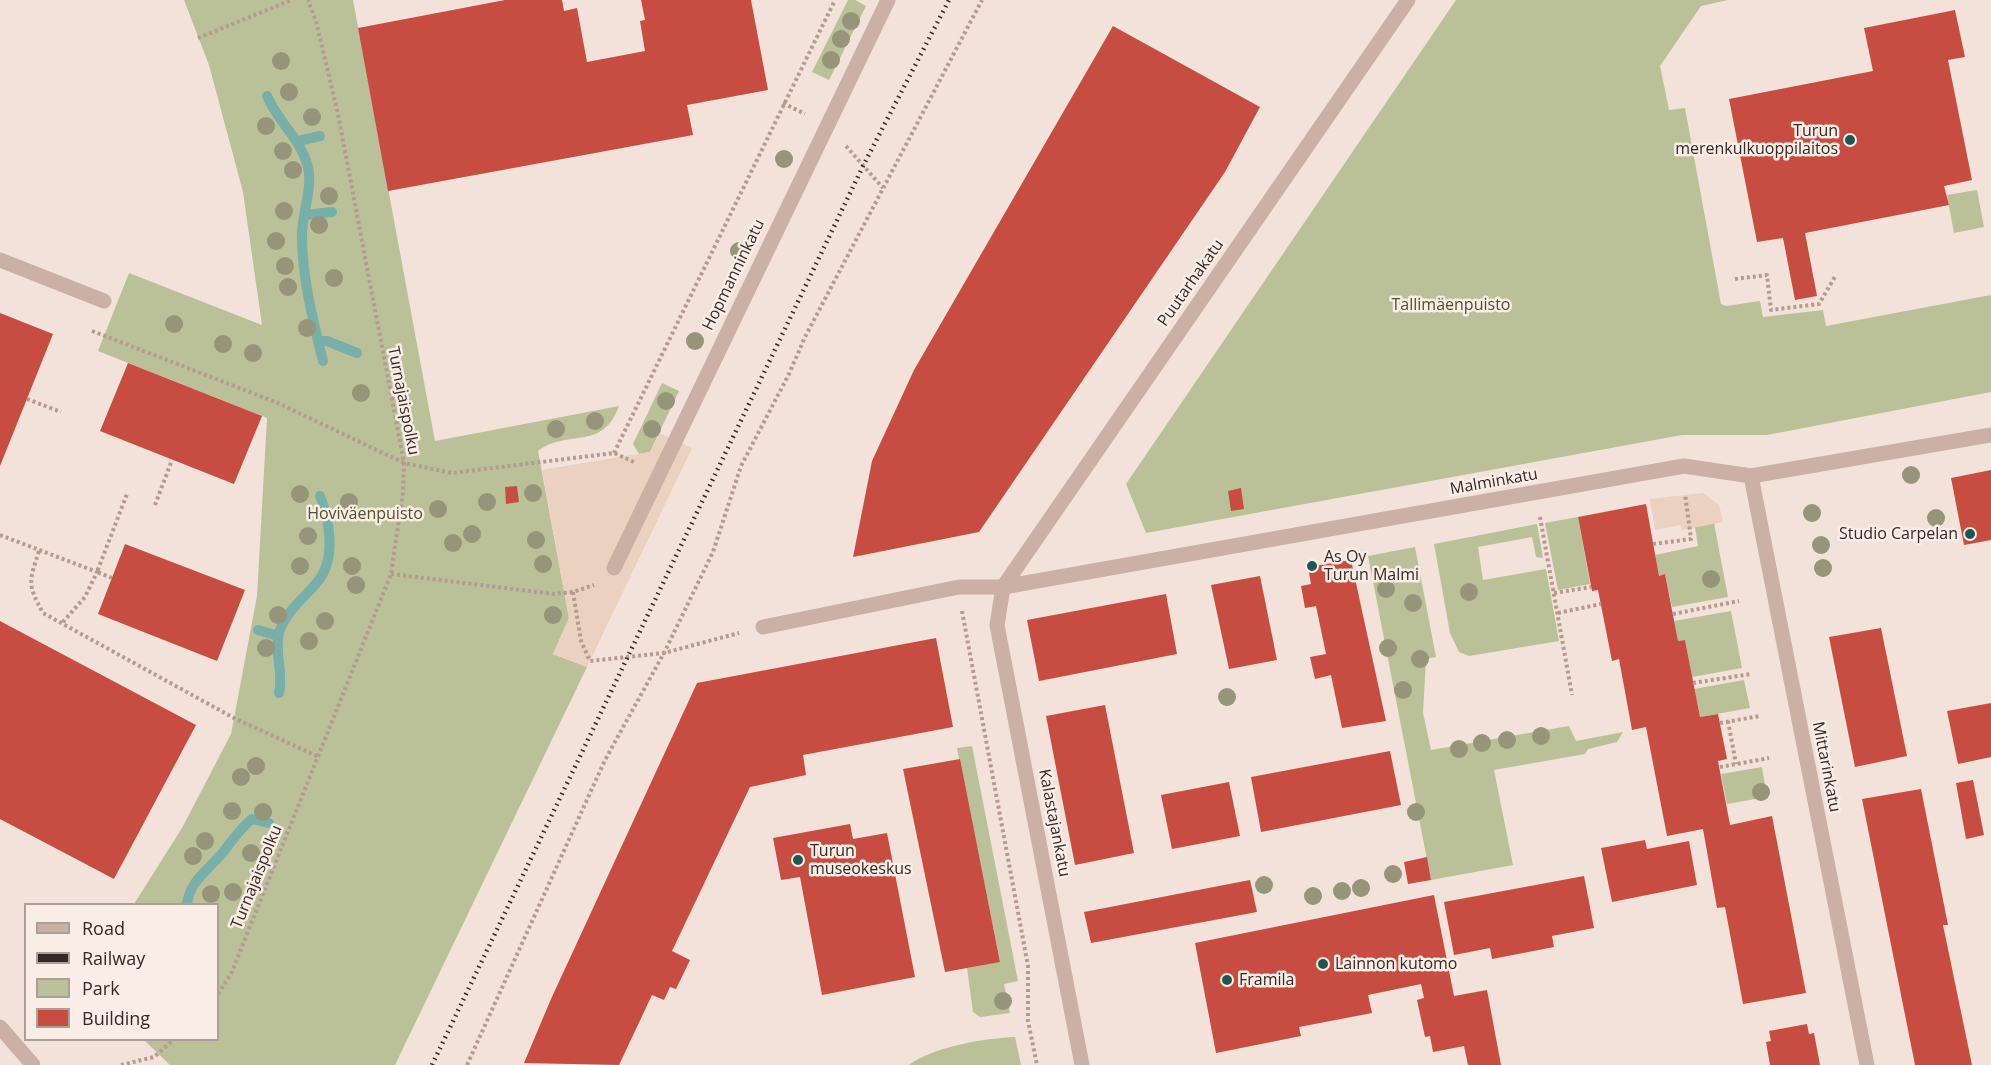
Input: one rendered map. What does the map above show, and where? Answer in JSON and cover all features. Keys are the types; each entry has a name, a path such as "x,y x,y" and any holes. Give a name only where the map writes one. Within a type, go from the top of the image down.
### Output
{"street":[{"name":"Hopmanninkatu","path":"614,568 826,124 888,0"},
{"name":"Puutarhakatu","path":"1004,587 1408,0"},
{"path":"0,260 104,301"},
{"name":"Malminkatu","path":"763,627 959,587 1004,587 1684,466 1751,476 1991,435"},
{"name":"Mittarinkatu","path":"1751,476 1867,1065"},
{"name":"Kalastajankatu","path":"1004,587 997,625 1082,1065"},
{"path":"0,1027 33,1065"}],"path":[{"path":"198,38 291,0"},
{"name":"Turnajaispolku","path":"219,992 231,974 391,574 403,492 404,464 338,114 316,21 308,0"},
{"path":"614,453 835,0"},
{"path":"467,1065 605,760 664,653 713,552 741,466 982,0"},
{"path":"826,124 883,188"},
{"path":"1735,279 1767,275 1771,310 1819,304 1836,275"},
{"path":"92,331 278,403 404,464 452,473 614,453 658,474"},
{"path":"27,399 61,412"},
{"path":"155,505 172,460"},
{"path":"62,623 85,597 97,573 127,494"},
{"path":"1653,544 1691,539 1685,494"},
{"path":"1540,517 1572,695"},
{"path":"0,535 112,578"},
{"path":"39,551 30,590 43,613 234,718 319,757"},
{"path":"391,574 554,594 573,592 580,640 590,661 664,653 763,627"},
{"path":"959,587 963,630 1028,966 1028,1021 1037,1065"},
{"path":"1554,593 1591,587"},
{"path":"1673,614 1739,601"},
{"path":"1557,613 1601,604"},
{"path":"1693,683 1751,674"},
{"path":"1720,723 1760,716"},
{"path":"1728,721 1736,764"},
{"path":"1720,767 1769,758"},
{"path":"121,1065 154,1057 172,1041"}],"green space":[{"name":"Hoviväenpuisto","path":"184,0 353,0 435,441 619,406 604,429 584,437 550,444 538,451 569,618 553,654 587,667 395,1065 170,1065 145,1041 219,1041 219,903 135,903 182,828 231,734 257,596 267,418 98,351 129,273 262,325 243,192 209,65"},
{"path":"848,0 855,0 866,6 829,80 812,72"},
{"name":"Tallimäenpuisto","path":"1456,0 1728,0 1701,6 1660,66 1669,110 1685,108 1721,304 1726,306 1760,301 1763,317 1823,310 1826,326 1991,295 1991,392 1767,435 1682,435 1146,533 1126,484"},
{"path":"1977,190 1984,227 1954,233 1947,195"},
{"path":"662,383 679,391 650,452 639,454 633,444"},
{"path":"1578,517 1590,584 1558,590 1545,523"},
{"path":"1714,523 1728,597 1672,607 1665,575 1659,576 1655,555 1698,546 1695,527"},
{"path":"1537,524 1543,558 1536,557 1532,537 1478,547 1483,580 1546,569 1559,641 1469,656 1459,652 1450,633 1434,544"},
{"path":"1415,547 1436,657 1426,659 1423,713 1431,750 1569,726 1576,741 1623,732 1617,742 1588,749 1585,754 1494,770 1513,865 1431,880 1368,556"},
{"path":"1731,611 1742,668 1692,677 1685,640 1678,641 1674,621"},
{"path":"1744,680 1750,708 1700,717 1694,689"},
{"path":"972,746 1018,981 1004,984 1010,1013 980,1017 973,1012 967,968 1000,961 957,748"},
{"path":"1762,767 1767,797 1727,804 1721,774"},
{"path":"1015,1037 1021,1065 909,1065 945,1048 989,1039"}],"shaded area":[{"path":"659,433 692,448 587,667 553,654 569,618 542,470 650,452"},
{"path":"1703,493 1719,505 1723,522 1682,530 1681,525 1655,530 1650,499"}],"building":[{"path":"505,0 562,0 564,11 577,8 587,62 645,51 640,21 645,20 641,0 751,0 768,90 687,105 693,135 388,191 358,28"},
{"name":"Turun merenkulkuoppilaitos","path":"1955,10 1965,57 1948,60 1972,180 1944,186 1949,205 1805,233 1817,296 1795,300 1783,238 1757,242 1729,99 1873,71 1864,28"},
{"path":"1113,26 1260,107 1225,172 979,532 853,557 872,461 914,370"},
{"path":"0,313 53,334 0,466"},
{"path":"128,363 262,416 234,484 100,431"},
{"path":"1991,470 1991,540 1964,545 1951,478"},
{"path":"517,486 519,502 506,504 505,487"},
{"path":"1241,488 1244,509 1231,511 1228,491"},
{"path":"1646,504 1659,576 1665,574 1678,641 1685,640 1700,717 1718,714 1727,759 1718,761 1730,825 1772,816 1806,993 1743,1004 1725,907 1717,908 1703,829 1667,836 1646,727 1632,730 1619,659 1612,661 1598,590 1592,591 1578,517"},
{"path":"125,544 245,590 217,661 98,614"},
{"path":"1351,560 1386,721 1342,728 1331,675 1315,679 1310,657 1326,654 1316,606 1305,608 1301,586 1311,584 1308,567"},
{"path":"1260,576 1277,660 1229,669 1211,585"},
{"path":"1166,594 1177,654 1039,681 1027,620"},
{"path":"0,621 196,725 114,879 0,819"},
{"path":"1881,628 1907,756 1855,767 1829,637"},
{"path":"936,638 953,727 803,755 806,775 750,787 672,951 690,960 676,989 670,987 664,1000 652,995 619,1065 524,1063 551,999 697,683"},
{"path":"1991,703 1991,757 1958,764 1947,711"},
{"path":"1105,705 1134,853 1075,865 1046,716"},
{"path":"1390,751 1401,805 1261,832 1251,777"},
{"path":"960,759 1000,962 945,972 903,769"},
{"path":"1973,780 1984,835 1966,839 1956,783"},
{"path":"1229,782 1240,836 1172,849 1161,795"},
{"path":"1921,789 1948,925 1943,925 1972,1065 1915,1065 1862,799"},
{"path":"850,824 853,839 887,833 915,977 822,995 800,877 781,880 773,838"},
{"path":"1645,840 1647,849 1689,841 1697,885 1612,902 1601,848"},
{"path":"1427,857 1431,880 1408,884 1404,862"},
{"path":"1584,876 1594,928 1552,936 1554,947 1492,959 1490,948 1454,955 1444,902"},
{"path":"1250,880 1257,912 1091,943 1084,912"},
{"name":"Lainnon kutomo","path":"1434,895 1454,996 1487,990 1501,1065 1468,1065 1464,1046 1433,1052 1430,1036 1425,1037 1417,1000 1424,998 1421,984 1368,995 1372,1013 1299,1027 1301,1036 1216,1053 1195,943"},
{"path":"1807,1024 1809,1034 1814,1033 1820,1065 1770,1065 1766,1042 1771,1041 1769,1031"}],"waterway":[{"path":"267,96 295,139 308,167 309,183 302,227 302,251 309,299 323,361"},
{"path":"298,141 320,136"},
{"path":"305,215 332,212"},
{"path":"318,341 327,341 357,353"},
{"path":"279,693 279,633 291,611 318,581 327,562 329,528 320,496"},
{"path":"258,630 278,636"},
{"path":"187,903 196,882 252,819 269,823"}],"railway":[{"path":"432,1065 864,164 949,0"}],"place":[{"name":"Turun merenkulkuoppilaitos","path":"1850,140"},
{"name":"Studio Carpelan","path":"1970,534"},
{"name":"As Oy Turun Malmi","path":"1312,566"},
{"name":"Turun museokeskus","path":"798,860"},
{"name":"Lainnon kutomo","path":"1323,964"},
{"name":"Framila","path":"1227,980"}]}
